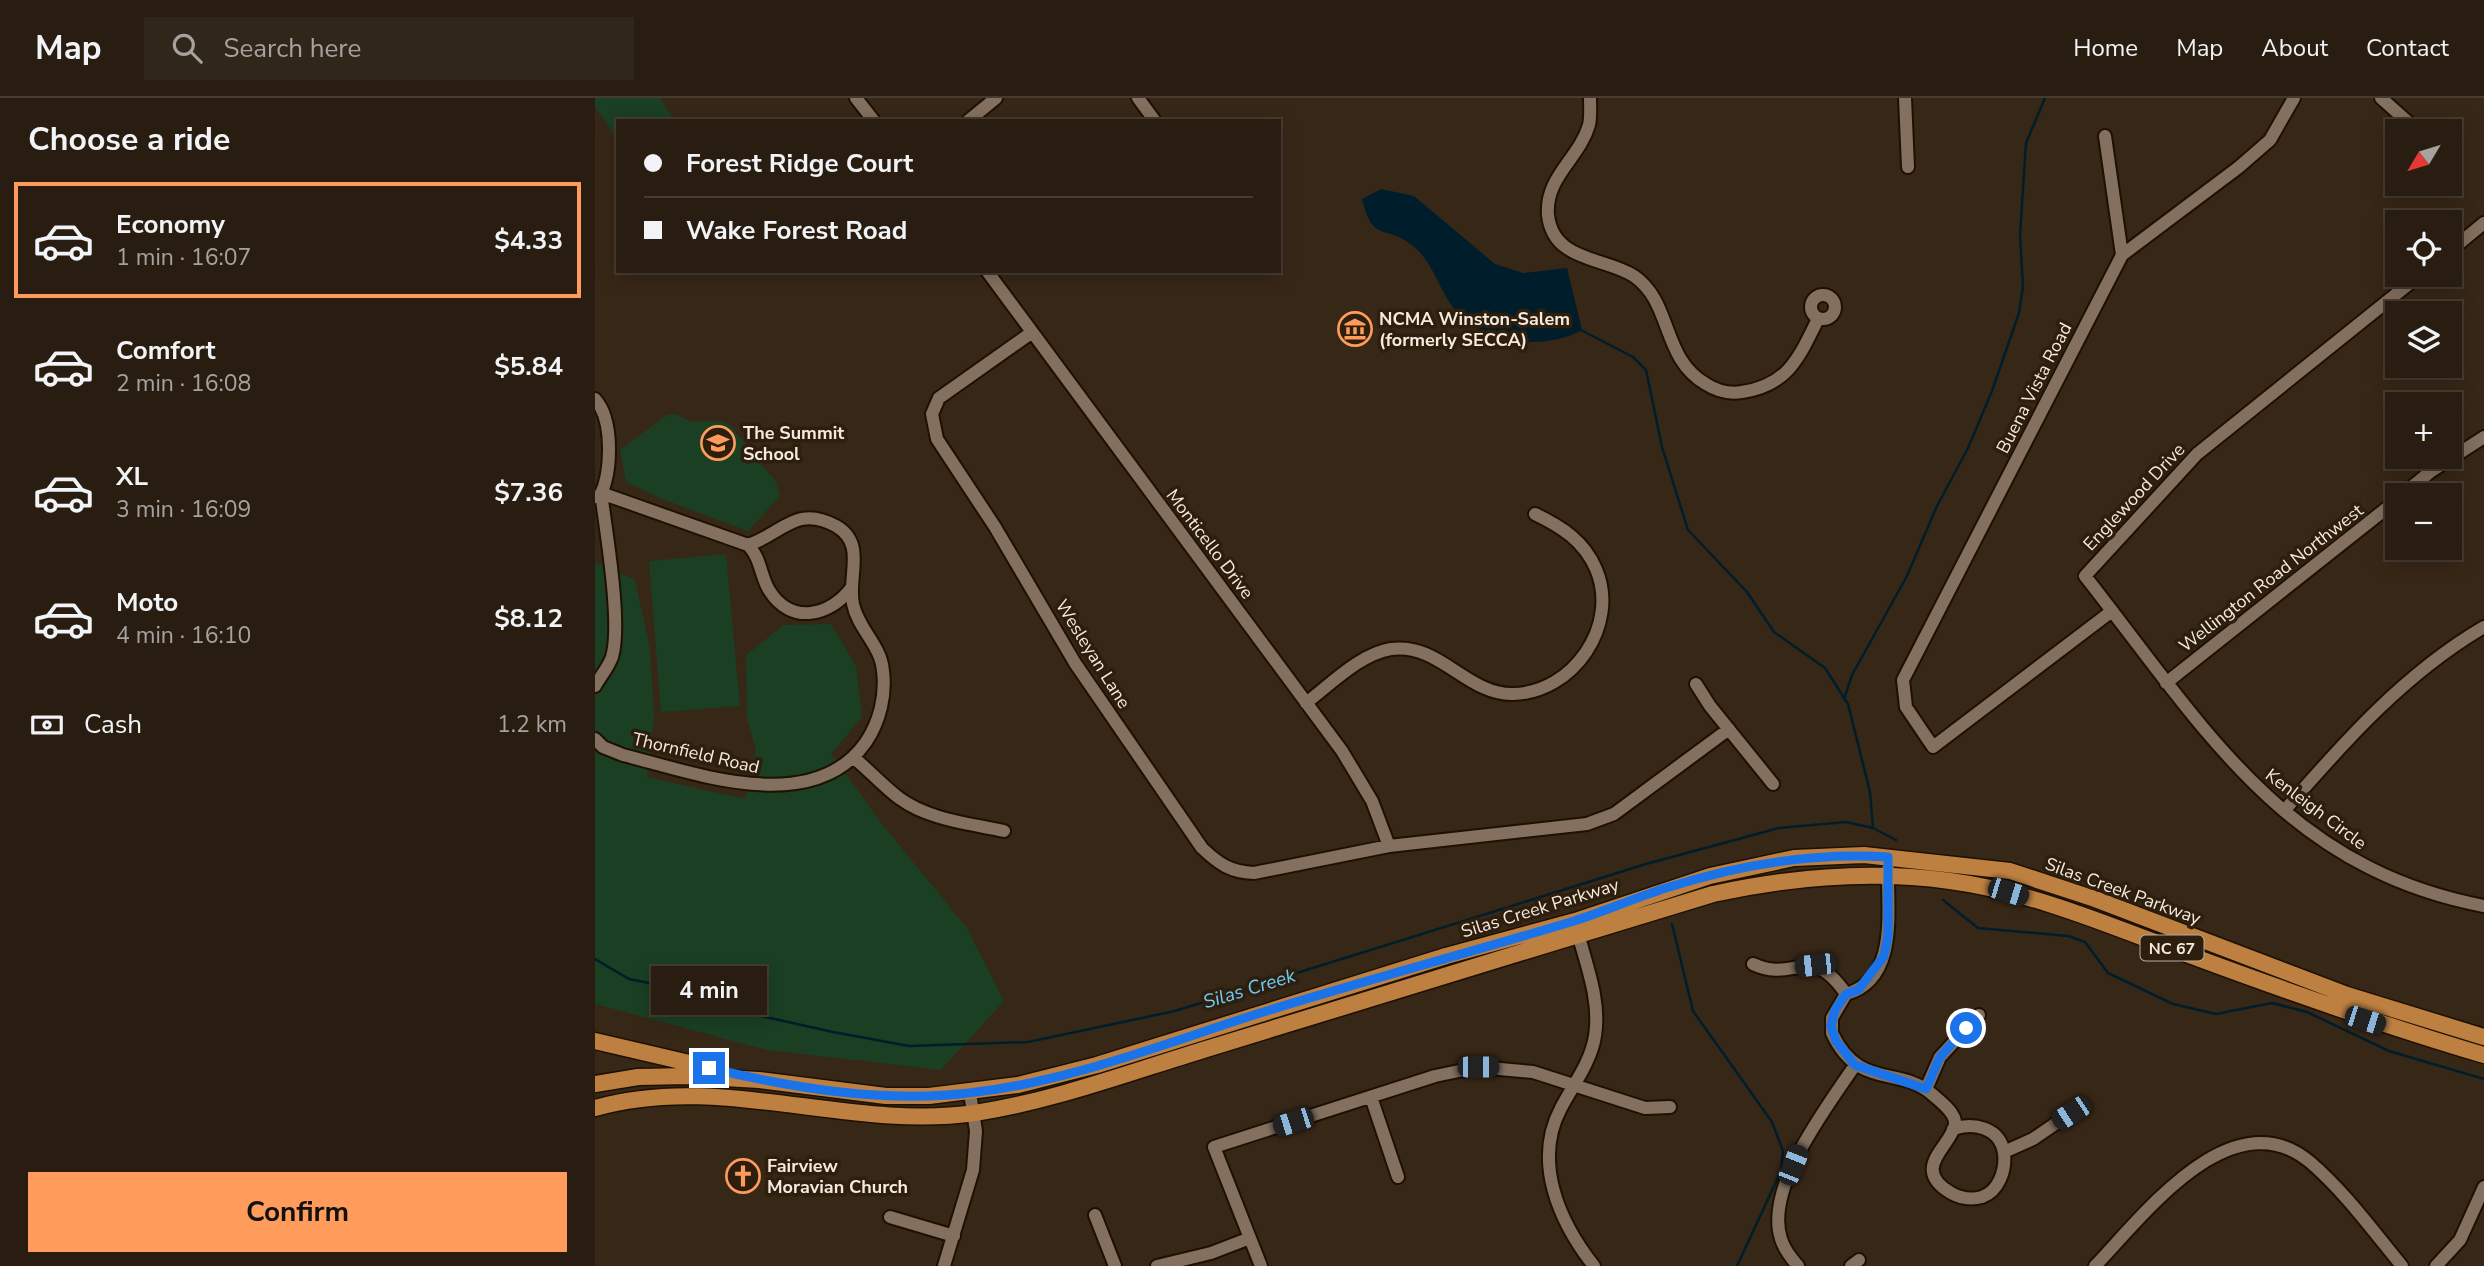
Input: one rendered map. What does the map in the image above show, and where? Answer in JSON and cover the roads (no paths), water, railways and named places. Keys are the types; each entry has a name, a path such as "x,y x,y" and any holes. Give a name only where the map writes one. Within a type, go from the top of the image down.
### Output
{"main road":[{"name":"Silas Creek Parkway","path":"595,1084 665,1075 759,1080 886,1096 970,1093 1084,1068 1446,956 1575,920 1667,888 1794,858 1888,857 1993,868 2053,884 2347,995 2484,1037"},
{"name":"Silas Creek Parkway","path":"595,1108 655,1097 704,1096 854,1114 972,1114 1059,1095 1713,894 1769,881 1830,875 1949,880 2044,902 2348,1014 2484,1055"},
{"name":"NC 67","path":"595,1041 759,1080"}],"street":[{"path":"856,98 872,119"},
{"path":"970,119 996,98"},
{"path":"1138,98 1154,119"},
{"path":"1590,98 1587,129 1550,188 1548,216 1555,235 1567,249 1588,260 1622,269 1644,285 1661,313 1676,354 1694,377 1713,388 1733,393 1754,390 1779,380 1793,367 1818,319"},
{"path":"1905,98 1908,167"},
{"name":"Buena Vista Road","path":"2112,611 1933,747 1906,707 1903,680 2122,255 2239,167 2270,140 2294,98"},
{"path":"2381,98 2405,119"},
{"path":"2105,135 2122,255"},
{"path":"2462,241 2484,223"},
{"name":"Monticello Drive","path":"988,273 1342,751 1372,801 1389,846"},
{"name":"Englewood Drive","path":"2112,611 2085,576 2197,454 2405,287"},
{"name":"Wesleyan Lane","path":"1031,333 939,398 932,414 937,439 995,527 1075,663 1202,848 1221,866 1236,872 1254,873 1389,846 1587,824 1614,814 1729,729"},
{"path":"595,399 606,414 610,432 598,498 611,578 613,649 609,664 595,686"},
{"path":"2417,483 2484,437"},
{"path":"598,498 748,545 759,559 763,577 773,596 796,611 811,614 831,608 852,587"},
{"name":"Wellington Road Northwest","path":"2166,683 2385,510"},
{"path":"1307,702 1368,657 1391,649 1415,650 1443,660 1486,688 1513,694 1550,686 1565,677 1586,656 1598,625 1603,596 1590,555 1571,534 1535,514"},
{"name":"Thornfield Road","path":"595,739 603,747 623,755 766,786 832,773 854,758 873,728 882,706 884,682 879,656 854,611 853,547 842,531 825,522 796,519 748,545"},
{"name":"Kenleigh Circle","path":"2112,611 2225,757 2284,811 2340,852 2376,873 2432,893 2484,906"},
{"path":"2284,811 2385,700 2447,650 2484,626"},
{"path":"1696,684 1773,784"},
{"path":"854,758 881,784 916,808 938,817 1004,831"},
{"path":"1888,857 1888,936 1884,956 1858,990 1846,994 1835,1010 1831,1026 1836,1041 1855,1065 1926,1089 1952,1114 1954,1129 1933,1163 1939,1182 1951,1192 1969,1199 1989,1194 2002,1175 2004,1152 1986,1128 1969,1124 1954,1129"},
{"path":"1575,920 1597,1015 1595,1037 1574,1086 1555,1121 1550,1163 1560,1214 1594,1266"},
{"path":"1753,964 1771,970 1818,966 1829,972 1846,994"},
{"path":"1926,1089 1940,1057 1979,1015"},
{"path":"1798,1266 1780,1238 1781,1203 1799,1150 1855,1065"},
{"path":"1261,1266 1214,1147 1435,1076 1478,1067 1517,1069 1645,1108 1670,1107"},
{"path":"944,1266 973,1170 976,1131 970,1093"},
{"path":"1371,1097 1398,1177"},
{"path":"2004,1152 2033,1139 2071,1113"},
{"path":"2095,1266 2197,1167 2226,1148 2250,1142 2289,1150 2310,1162 2348,1201 2402,1266"},
{"path":"2436,1266 2460,1240 2484,1187"},
{"path":"1095,1215 1115,1266"},
{"path":"890,1217 954,1236"},
{"path":"1157,1266 1212,1253 1250,1238"}],"water":[{"path":"1381,189 1414,196 1495,264 1523,273 1567,268 1582,330 1550,341 1514,341 1480,330 1466,321 1454,309 1420,252 1404,239 1381,231 1371,223 1362,199"}],"waterway":[{"path":"1844,699 1852,675 1907,576 1937,506 1968,448 1992,391 2019,313 2023,287 2020,235 2026,143 2045,98"},
{"path":"1581,330 1633,357 1646,370 1662,447 1688,530 1747,592 1774,632 1825,668 1848,704 1870,792 1873,828"},
{"name":"Silas Creek","path":"595,959 629,979 699,993 739,1011 833,1032 909,1046 1028,1042 1175,1011 1646,864 1779,828 1846,822 1873,828 1896,840"},
{"name":"Silas Creek","path":"1943,900 1978,928 2068,936 2085,942 2108,973 2173,1004 2216,1014 2272,1003 2307,1012 2389,1051 2484,1079"},
{"path":"1672,924 1693,1011 1772,1122 1783,1151 1781,1171 1737,1266"}],"place":[{"name":"NCMA Winston-Salem (formerly SECCA)","path":"1355,329"},
{"name":"The Summit School","path":"718,443"},
{"name":"Fairview Moravian Church","path":"743,1176"}]}
